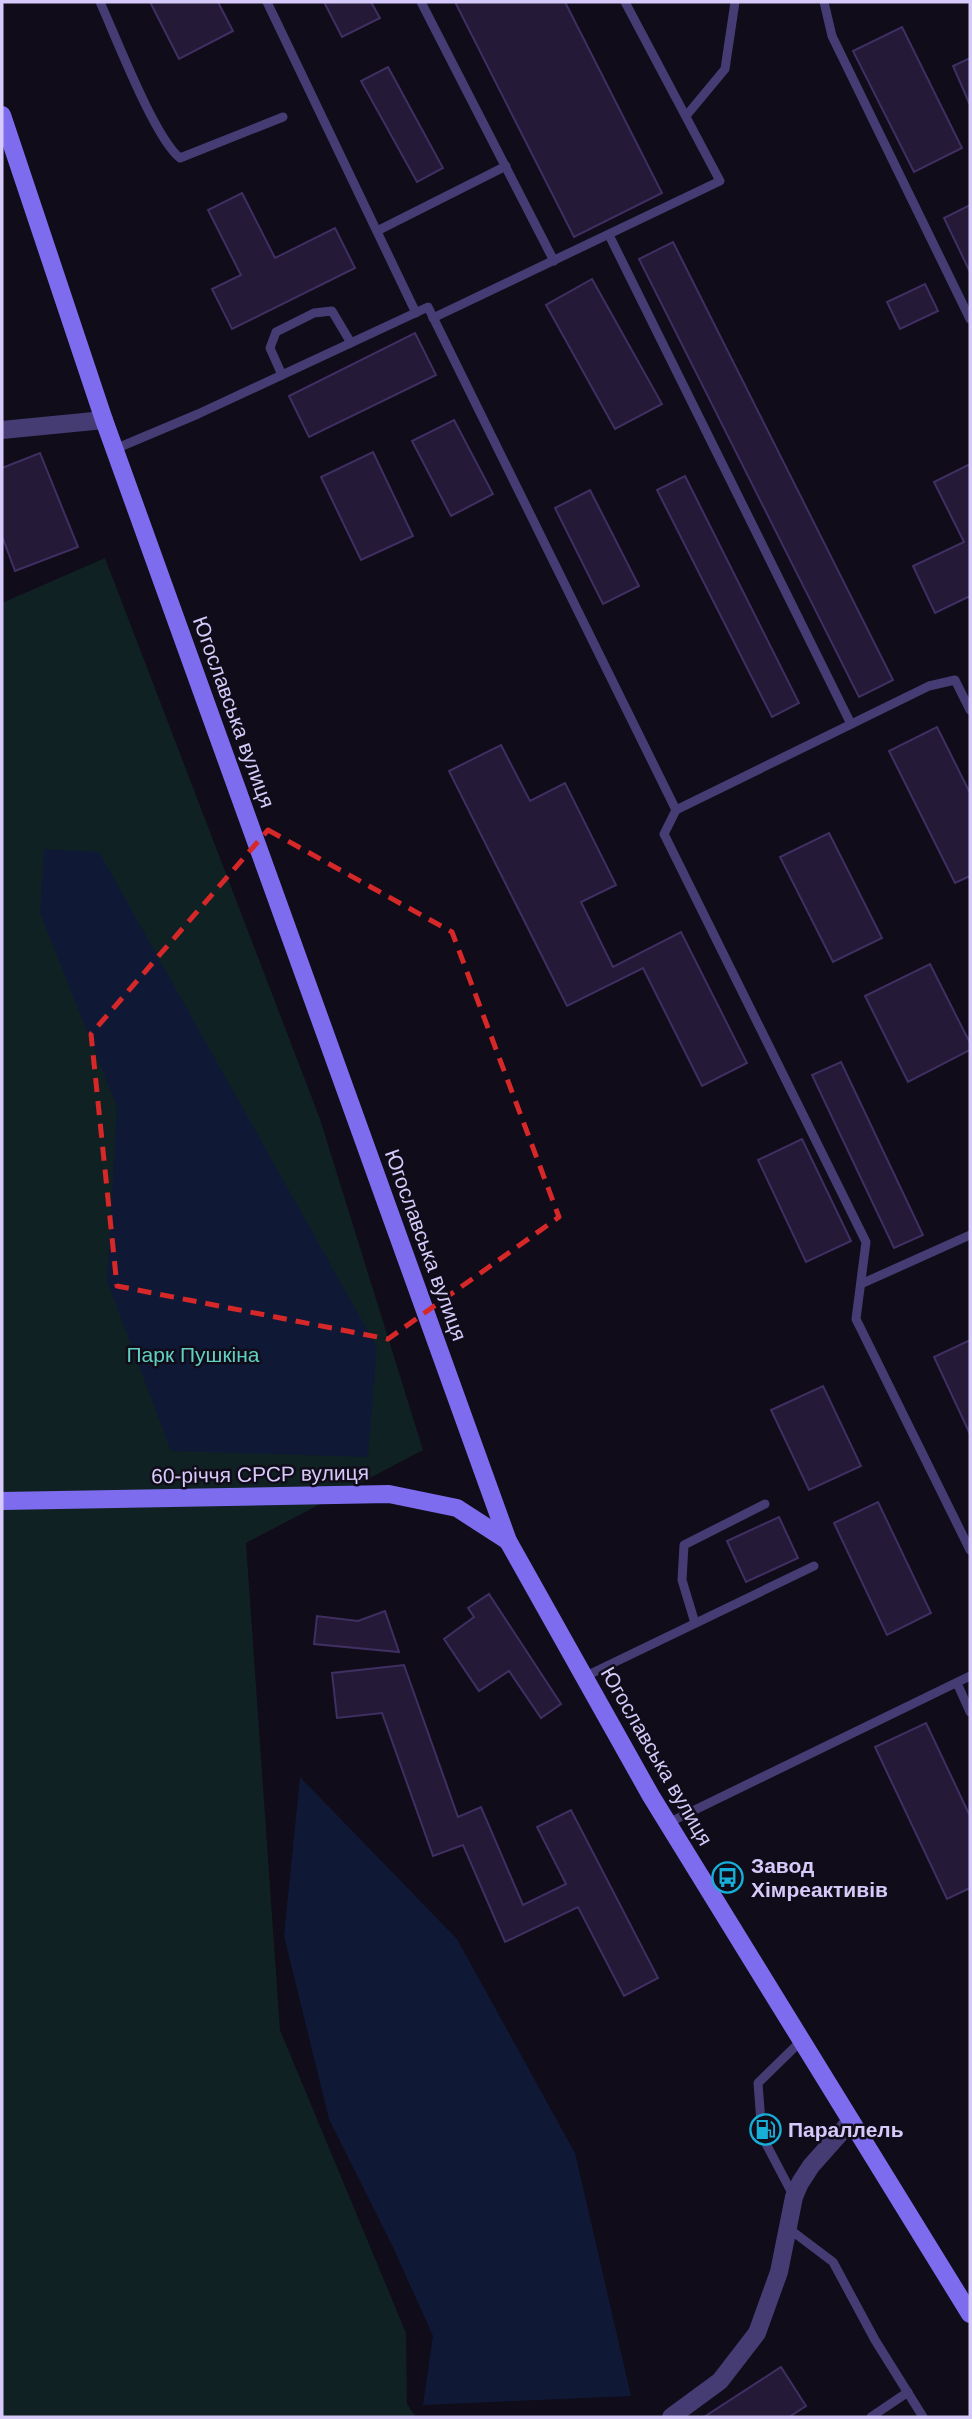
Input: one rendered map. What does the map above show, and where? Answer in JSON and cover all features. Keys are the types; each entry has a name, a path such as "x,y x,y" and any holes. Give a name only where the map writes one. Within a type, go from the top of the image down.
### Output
{"street":[{"name":"Югославська вулиця","path":"2,116 104,420 508,1541 668,1823 970,2314"},
{"path":"2,430 104,420"},
{"name":"60-річчя СРСР вулиця","path":"2,1501 389,1494 457,1507 508,1541"},
{"path":"671,2417 720,2381 757,2333 779,2272 794,2197 811,2166 851,2121"}],"lane":[{"path":"100,2 145,102 171,151 180,159 283,117"},
{"path":"267,2 416,313"},
{"path":"421,2 554,261"},
{"path":"433,318 720,181 625,2"},
{"path":"686,116 725,69 735,2"},
{"path":"824,2 832,36 970,319"},
{"path":"377,231 506,166"},
{"path":"609,235 851,724"},
{"path":"115,449 198,414 428,307 676,810"},
{"path":"282,375 270,348 276,332 314,313 331,311 351,343"},
{"path":"970,710 955,680 929,686 676,810 664,834 866,1242 856,1319 970,1550"},
{"path":"861,1284 970,1235"},
{"path":"695,1623 682,1580 684,1545 765,1504"},
{"path":"584,1676 814,1566"},
{"path":"668,1823 970,1676"},
{"path":"957,1683 970,1712"},
{"path":"794,2197 762,2136 758,2083 802,2040"},
{"path":"788,2227 833,2262 875,2340 923,2417"},
{"path":"871,2417 908,2392"}],"highlighted area":[{"path":"268,830 452,932 559,1217 388,1339 117,1286 91,1034"}],"green space":[{"name":"Парк Пушкіна","path":"105,558 320,1119 423,1450 246,1543 280,2030 406,2333 407,2404 416,2417 2,2417 2,603"}],"water":[{"path":"44,849 99,852 377,1347 368,1457 171,1451 107,1281 117,1107 40,913"},
{"path":"300,1777 457,1939 575,2153 631,2396 423,2405 433,2336 392,2245 329,2119 284,1936"}],"building":[{"path":"150,2 218,2 233,31 179,59"},
{"path":"324,2 371,2 380,18 342,37"},
{"path":"455,2 565,2 662,193 574,237"},
{"path":"902,27 962,148 914,172 853,51"},
{"path":"970,58 970,105 953,66"},
{"path":"388,67 443,168 417,182 361,81"},
{"path":"242,193 275,258 335,228 355,268 232,329 212,289 241,275 208,210"},
{"path":"970,205 970,272 944,218"},
{"path":"673,242 893,680 859,697 639,259"},
{"path":"592,279 662,404 615,429 546,305"},
{"path":"925,284 938,311 900,329 887,302"},
{"path":"415,333 436,375 309,437 289,396"},
{"path":"454,420 493,494 451,516 412,441"},
{"path":"373,452 413,536 361,560 321,477"},
{"path":"40,453 78,547 15,571 2,536 2,468"},
{"path":"970,464 970,596 935,613 913,566 964,542 934,482"},
{"path":"685,476 799,703 772,717 657,490"},
{"path":"590,490 639,586 603,604 555,508"},
{"path":"937,727 970,793 970,876 955,883 889,751"},
{"path":"501,745 530,801 565,783 616,885 581,902 613,967 681,932 747,1063 702,1086 643,968 567,1006 449,771"},
{"path":"829,833 882,938 833,962 780,857"},
{"path":"930,964 970,1043 970,1050 908,1082 865,996"},
{"path":"841,1062 923,1235 894,1248 812,1075"},
{"path":"802,1139 851,1241 806,1262 758,1160"},
{"path":"970,1340 970,1434 934,1357"},
{"path":"823,1386 861,1466 809,1490 771,1410"},
{"path":"878,1502 931,1613 887,1635 834,1523"},
{"path":"779,1517 798,1558 746,1582 727,1541"},
{"path":"489,1594 561,1704 541,1718 509,1671 479,1691 444,1639 474,1617 468,1608"},
{"path":"385,1611 399,1652 314,1644 317,1616 358,1621"},
{"path":"404,1665 458,1817 481,1807 523,1905 566,1884 537,1827 571,1810 658,1978 624,1996 578,1907 505,1942 463,1845 433,1856 382,1713 337,1718 332,1673"},
{"path":"926,1723 970,1816 970,1888 947,1899 875,1747"},
{"path":"781,2367 806,2406 789,2417 704,2417"}],"place":[{"name":"Завод Хімреактивів","path":"728,1877"},
{"name":"Параллель","path":"765,2129"}]}
